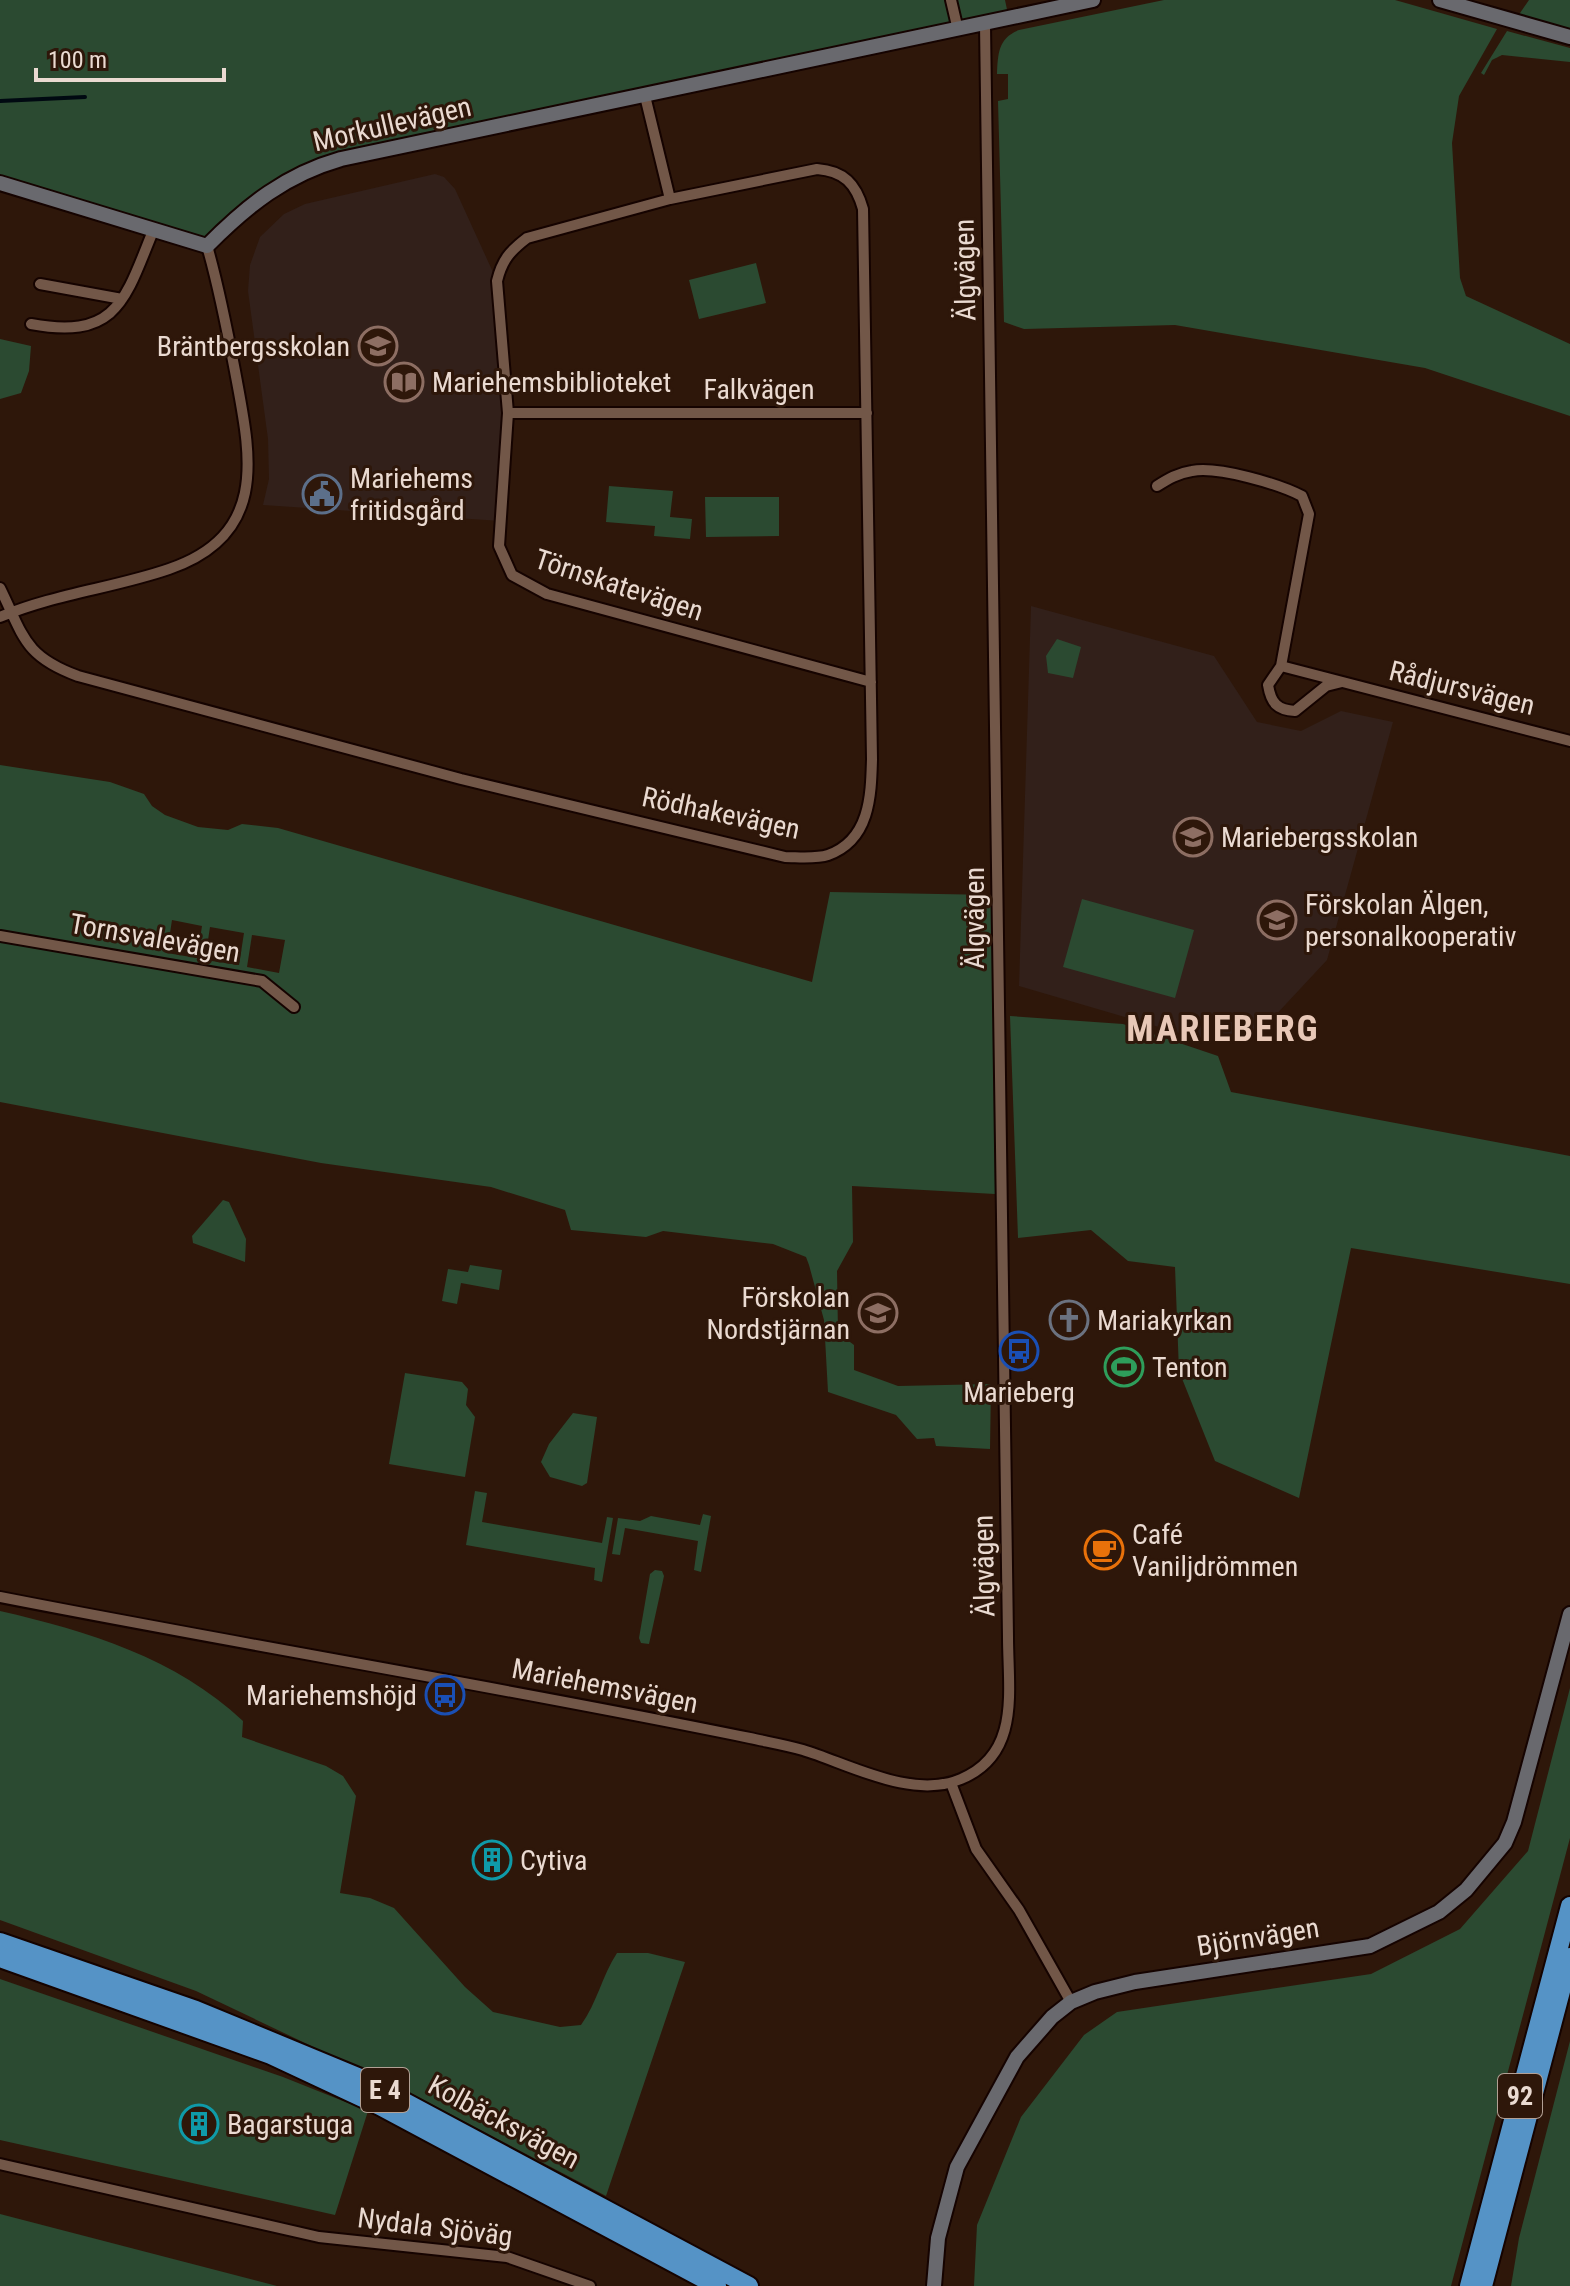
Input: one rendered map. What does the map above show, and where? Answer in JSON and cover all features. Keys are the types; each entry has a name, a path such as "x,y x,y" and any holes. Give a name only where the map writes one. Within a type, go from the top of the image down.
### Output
{"highway":[{"name":"92","path":"1469,2286 1570,1906"},
{"name":"Kolbäcksvägen","path":"0,1942 196,2010 358,2077 749,2286"},
{"name":"92","path":"1483,2286 1570,1957"},
{"name":"Kolbäcksvägen","path":"0,1958 271,2055 380,2106 717,2286"}],"street":[{"path":"951,0 958,30"},
{"name":"Morkullevägen","path":"207,246 251,203 284,180 316,166 1093,0"},
{"path":"1440,0 1570,37"},
{"name":"Älgvägen","path":"951,1783 988,1762 1002,1745 1008,1721 1004,1181 985,25"},
{"path":"645,96 670,199"},
{"name":"Rödhakevägen","path":"0,588 5,615 32,652 50,665 78,676 461,779 785,857 828,855 858,832 870,803 871,682 863,209 858,191 847,179 833,170 817,169 670,199"},
{"path":"0,183 207,246 249,446 250,473 238,514 217,542 195,558 5,615"},
{"name":"Törnskatevägen","path":"670,199 527,238 510,251 501,264 497,281 508,413 499,546 503,560 521,582 547,594 871,682"},
{"path":"31,324 72,330 89,326 115,310 153,231"},
{"path":"40,284 122,299"},
{"name":"Falkvägen","path":"508,413 867,413"},
{"path":"1157,486 1175,475 1194,470 1220,472 1302,496 1308,505 1309,517 1281,666 1268,685 1270,700 1282,710 1304,707 1326,686 1342,682"},
{"name":"Rådjursvägen","path":"1281,666 1570,741"},
{"name":"Tornsvalevägen","path":"0,936 262,981 294,1007"},
{"name":"Mariehemsvägen","path":"0,1597 684,1725 801,1749 850,1768 906,1781 951,1783"},
{"name":"Björnvägen","path":"934,2286 940,2226 957,2167 1017,2057 1052,2017 1071,2002 1135,1982 1370,1946 1439,1912 1466,1890 1505,1843 1520,1802 1570,1614"},
{"path":"951,1783 976,1849 1025,1919 1071,2002"},
{"name":"Nydala Sjöväg","path":"0,2164 319,2237 507,2257 590,2286"}],"shaded area":[{"name":"Bräntbergsskolan","path":"435,174 444,177 455,189 497,281 506,394 501,521 263,505 269,479 268,439 248,291 250,265 260,237 284,214 305,204"},
{"name":"Mariebergsskolan","path":"1031,606 1214,656 1257,722 1301,731 1341,711 1393,722 1327,960 1258,1034 1210,1042 1019,986"}],"green space":[{"path":"0,0 1005,0 1009,19 316,166 207,246 0,183"},
{"path":"1164,0 1395,0 1497,29 1459,96 1452,143 1460,278 1466,296 1570,344 1570,416 1425,368 1175,325 1024,329 1004,322 998,101 1008,99 1008,74 997,74 1003,42 1019,30"},
{"path":"1529,0 1570,0 1570,29 1518,16"},
{"path":"1507,31 1570,48 1570,62 1502,55 1492,60 1484,75 1481,73"},
{"path":"756,263 766,303 699,319 689,280"},
{"path":"0,339 31,346 29,371 21,393 0,399"},
{"path":"609,486 673,491 670,517 692,519 690,539 654,536 655,526 606,522"},
{"path":"705,497 779,497 779,536 706,537"},
{"path":"1057,639 1081,647 1073,678 1048,673 1046,656"},
{"path":"0,765 110,782 144,794 152,806 165,815 198,827 228,830 242,824 278,828 812,982 830,892 993,895 999,1024 994,1046 995,1194 852,1186 853,1242 837,1271 838,1333 854,1345 854,1370 898,1386 991,1384 990,1449 936,1446 934,1438 917,1439 896,1415 828,1392 824,1320 809,1265 806,1257 773,1244 663,1231 646,1237 571,1230 565,1210 491,1187 321,1163 0,1102","holes":["172,920 202,926 197,958 167,953","210,927 244,933 239,965 205,960","252,935 285,940 279,973 247,967"]},
{"path":"1082,899 1194,930 1175,998 1063,967"},
{"path":"1010,1016 1123,1024 1218,1056 1231,1092 1570,1156 1570,1284 1351,1248 1299,1498 1215,1461 1179,1371 1175,1267 1128,1261 1091,1230 1018,1238"},
{"path":"223,1200 229,1202 246,1239 245,1262 193,1243 192,1236"},
{"path":"470,1265 502,1270 499,1290 461,1283 457,1304 442,1301 448,1269 468,1272"},
{"path":"405,1373 462,1382 468,1389 466,1405 475,1417 465,1477 389,1464"},
{"path":"573,1413 597,1417 587,1483 582,1486 550,1477 541,1462 549,1444"},
{"path":"475,1491 487,1493 482,1522 602,1543 607,1517 613,1518 602,1582 594,1580 595,1568 466,1545"},
{"path":"703,1514 711,1516 701,1572 694,1570 698,1541 625,1528 620,1555 612,1554 618,1518 640,1521 651,1516 700,1525"},
{"path":"655,1570 662,1571 664,1576 649,1644 641,1643 639,1638 650,1574"},
{"path":"0,1611 98,1638 160,1664 217,1699 243,1721 242,1737 326,1766 343,1776 356,1796 340,1893 370,1898 394,1908 465,1987 493,2012 560,2027 581,2025 617,1953 648,1953 685,1962 606,2196 414,2095 196,1991 0,1920"},
{"path":"1570,1688 1570,1838 1451,2286 974,2286 977,2225 1021,2117 1084,2035 1117,2012 1371,1974 1460,1929 1528,1851"},
{"path":"0,1979 283,2077 368,2111 335,2215 0,2140"},
{"path":"1570,2041 1570,2286 1511,2286 1519,2238"},
{"path":"0,2214 277,2286 0,2286"}],"waterway":[{"path":"0,101 85,97"}],"place":[{"name":"Bräntbergsskolan","path":"378,346"},
{"name":"Mariehemsbiblioteket","path":"404,382"},
{"name":"Mariehems fritidsgård","path":"322,494"},
{"name":"Mariebergsskolan","path":"1193,837"},
{"name":"Förskolan Älgen, personalkooperativ","path":"1277,920"},
{"name":"Förskolan Nordstjärnan","path":"878,1313"},
{"name":"Mariakyrkan","path":"1069,1320"},
{"name":"Marieberg","path":"1019,1351"},
{"name":"Tenton","path":"1124,1367"},
{"name":"Café Vaniljdrömmen","path":"1104,1550"},
{"name":"Mariehemshöjd","path":"445,1695"},
{"name":"Cytiva","path":"492,1860"},
{"name":"Bagarstuga","path":"199,2124"}],"district":[{"name":"MARIEBERG","path":"1223,1029"}]}
